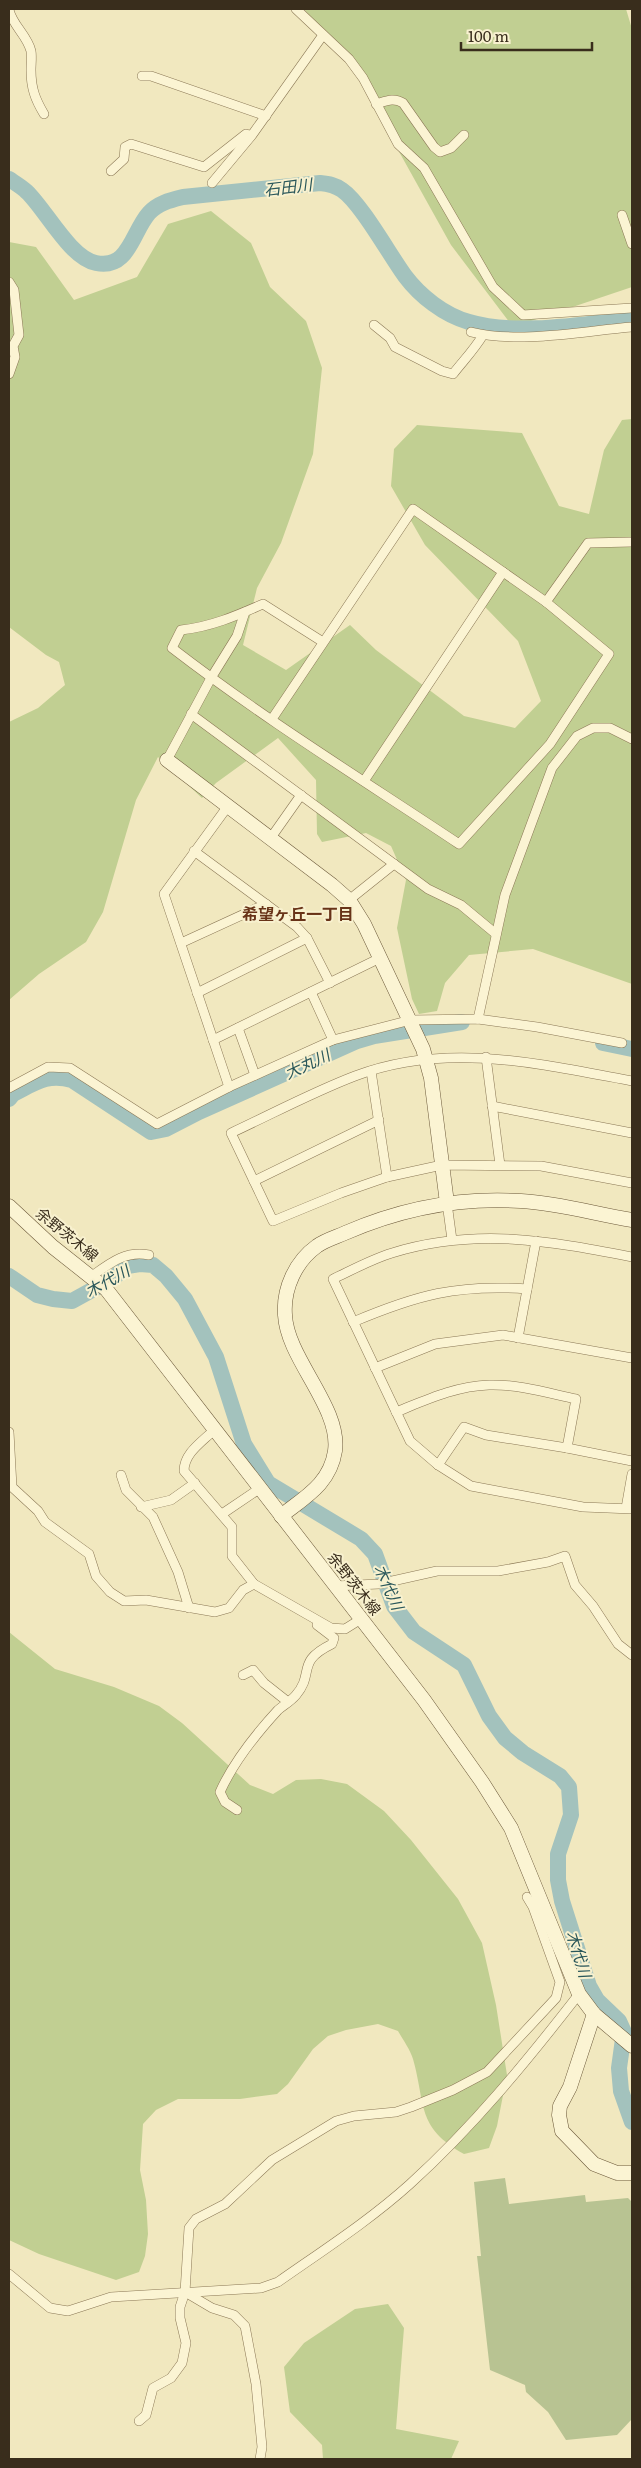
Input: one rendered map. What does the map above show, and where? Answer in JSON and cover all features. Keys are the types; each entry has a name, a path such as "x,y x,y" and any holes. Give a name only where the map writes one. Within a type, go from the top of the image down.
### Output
{"street":[{"path":"296,9 349,59 363,78 398,144 424,168 493,287 523,315 632,308"},
{"path":"9,10 16,28 28,42 31,52 31,85 35,98 44,114"},
{"path":"212,182 252,135 323,35"},
{"path":"142,76 151,76 266,116"},
{"path":"376,104 391,100 403,103 434,147 440,152 451,148 464,135"},
{"path":"111,171 124,158 125,147 131,144 204,167 231,148 246,134 252,135"},
{"path":"622,215 632,244"},
{"path":"9,282 14,290 19,335 13,346 15,357 9,374"},
{"path":"374,325 390,338 395,347 442,371 453,374 464,360 472,354 483,336"},
{"path":"471,332 483,336 516,337 632,327"},
{"path":"272,719 413,509 546,602 609,654 550,744 459,844 364,781 211,678 172,648 181,630 209,626 231,615 245,612 263,604 323,642"},
{"path":"546,602 588,543 632,542"},
{"path":"364,781 503,572"},
{"path":"245,612 237,636 211,678 167,760 332,885 349,900 364,924 413,1026 427,1060 452,1240"},
{"path":"191,714 428,890 461,905 496,934"},
{"path":"478,1019 496,934 516,861 532,827 552,768 577,736 593,728 610,728 632,739"},
{"path":"270,839 301,795"},
{"path":"228,806 164,894 229,1087"},
{"path":"194,851 266,904 307,938 330,983"},
{"path":"349,900 394,864"},
{"path":"181,943 266,904"},
{"path":"197,992 307,938"},
{"path":"213,1040 380,958"},
{"path":"312,992 333,1040"},
{"path":"9,1088 48,1067 70,1068 157,1124 229,1087 333,1040 413,1026 478,1019 538,1027 622,1043"},
{"path":"238,1028 255,1075"},
{"path":"486,1057 500,1165"},
{"path":"632,1081 523,1061 486,1057 427,1060 371,1071 356,1076 231,1133 273,1221 341,1192 387,1177 442,1165 541,1166 632,1183"},
{"path":"371,1071 387,1177"},
{"path":"492,1106 632,1132"},
{"path":"254,1181 379,1120"},
{"path":"284,1514 322,1483 330,1468 335,1451 334,1437 327,1412 289,1334 285,1315 285,1299 292,1276 305,1257 318,1245 364,1225 404,1212 447,1202 520,1201 549,1204 632,1220"},
{"name":"余野茨木線","path":"9,1206 53,1247 98,1281 259,1489 284,1514 334,1586 424,1700 502,1812 519,1846 579,1994 594,2014 626,2042"},
{"path":"632,1257 536,1240 499,1238 452,1240 392,1253 333,1278 410,1442 438,1465 470,1486 583,1507 629,1509 632,1474"},
{"path":"518,1338 536,1240"},
{"path":"98,1281 112,1262 132,1254 150,1255"},
{"path":"354,1322 394,1305 457,1289 493,1287 527,1289"},
{"path":"375,1368 435,1344 503,1335 632,1358"},
{"path":"396,1412 454,1390 488,1385 513,1386 576,1399 568,1448"},
{"path":"438,1465 464,1427 486,1434 632,1460"},
{"path":"214,1430 187,1456 184,1463 184,1471 232,1526 232,1556 254,1584 331,1628 345,1629 361,1619"},
{"path":"9,1432 12,1487 38,1511 45,1522 89,1554 96,1576 110,1592 124,1601 146,1600 214,1612 229,1608 242,1590 254,1584"},
{"path":"121,1475 126,1490 153,1517 178,1572 189,1608"},
{"path":"141,1507 171,1500 195,1483"},
{"path":"222,1514 259,1489"},
{"path":"334,1586 379,1584 437,1571 498,1571 548,1562 565,1556 575,1586 593,1606 618,1644 632,1655"},
{"path":"237,1810 221,1796 227,1776 253,1737 296,1695 312,1656 334,1641 334,1638 319,1628 308,1615"},
{"path":"244,1675 253,1670 264,1683 288,1702"},
{"path":"139,2421 146,2415 153,2388 171,2378 182,2363 186,2344 180,2318 185,2292 189,2228 196,2219 225,2204 272,2160 336,2121 354,2116 396,2112 453,2090 487,2072 556,1998 560,1982 533,1907 527,1898"},
{"path":"9,2274 50,2308 68,2311 110,2296 262,2288 278,2282 344,2235 409,2185 478,2118 534,2052 579,1994"},
{"path":"594,2014 570,2086 560,2106 559,2116 562,2130 594,2164 618,2173 632,2173"},
{"path":"185,2292 212,2308 234,2315 245,2326 256,2384 262,2447 260,2459"}],"green space":[{"path":"304,9 626,9 632,29 632,287 513,327 451,245 348,60"},
{"path":"211,211 251,243 270,287 306,321 322,368 313,454 281,543 257,588 243,645 286,670 350,625 376,650 464,716 515,728 541,701 518,641 425,545 391,486 394,449 417,425 522,433 559,506 589,514 604,450 622,420 632,419 632,984 533,949 469,955 445,983 437,1011 419,1014 412,999 397,928 406,880 391,846 366,833 322,842 317,834 316,780 278,738 216,783 202,798 158,757 136,800 103,912 86,942 39,974 9,1000 9,722 38,708 65,685 59,662 46,655 9,627 9,242 36,247 74,300 137,277 168,224"},
{"path":"9,1632 55,1669 114,1687 159,1706 182,1723 250,1785 273,1794 296,1780 321,1779 347,1784 384,1811 411,1840 458,1899 482,1943 496,2005 507,2075 497,2126 489,2148 464,2154 449,2144 430,2124 425,2114 412,2055 398,2031 378,2024 346,2030 328,2036 313,2049 288,2084 277,2094 240,2099 178,2099 156,2110 143,2124 140,2170 146,2200 148,2234 145,2256 139,2272 116,2280 39,2254 9,2240"},
{"path":"505,2178 509,2204 585,2195 586,2202 628,2198 632,2202 632,2419 617,2435 566,2440 548,2412 526,2392 525,2385 490,2370 477,2256 481,2256 474,2182"},
{"path":"388,2304 404,2328 396,2429 459,2441 451,2459 323,2459 322,2445 290,2412 284,2367 304,2343 355,2309"}],"waterway":[{"name":"石田川","path":"9,179 27,192 77,252 86,259 96,263 107,264 116,261 123,255 149,213 156,207 169,201 183,197 320,183 329,184 342,190 358,206 405,276 418,291 433,304 451,315 469,322 488,326 529,329 632,319"},
{"name":"大丸川","path":"9,1099 13,1094 41,1080 48,1078 72,1080 151,1132 166,1129 199,1112 357,1041 374,1036 462,1022"},
{"name":"大丸川","path":"603,1043 632,1049"},
{"name":"木代川","path":"9,1276 37,1295 72,1301 112,1279 127,1266 153,1265 166,1276 185,1299 216,1357 244,1444 268,1483 361,1539 375,1554 394,1606 414,1632 464,1665 489,1716 505,1738 523,1753 560,1776 569,1787 571,1815 558,1854 558,1880 562,1901 589,1986 597,2000 619,2021 624,2032 619,2068 621,2091 632,2122"}],"district":[{"name":"希望ヶ丘一丁目","path":"298,914"}]}
